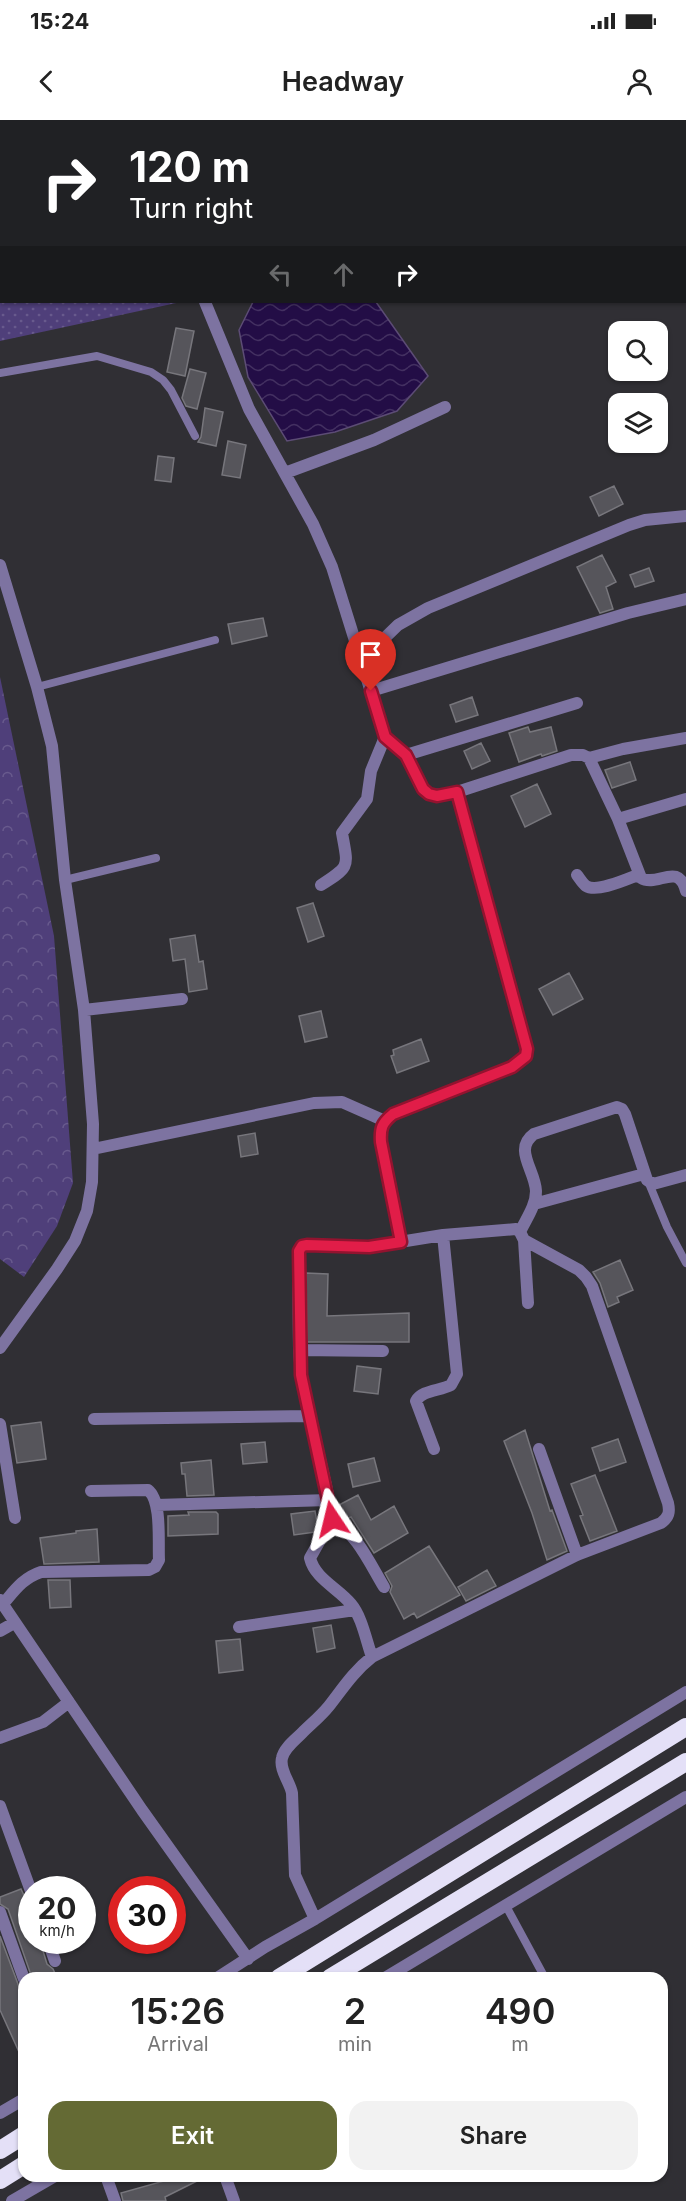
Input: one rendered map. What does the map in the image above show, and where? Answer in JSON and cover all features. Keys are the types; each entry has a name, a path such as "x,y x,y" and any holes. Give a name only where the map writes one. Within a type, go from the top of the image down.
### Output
{"highway":[{"path":"289,1972 686,1727"},
{"path":"340,1972 686,1762"},
{"path":"0,2150 18,2139"},
{"path":"0,2180 18,2169"}],"street":[{"path":"205,303 249,410 314,524 332,567 385,737 406,755 418,782 429,794 437,796 457,792 571,755 590,758 623,749 686,738"},
{"path":"285,473 374,440 445,406"},
{"path":"362,660 399,625 428,609 629,525 645,520 686,516"},
{"path":"0,565 37,687 52,746 65,880 84,1010 93,1124 92,1182 87,1211 75,1241 0,1348"},
{"path":"371,691 628,613 686,599"},
{"path":"406,755 578,703"},
{"path":"321,885 346,867 342,833 367,799 371,771 385,737"},
{"path":"590,758 618,819 638,875 646,881 675,876 686,891"},
{"path":"401,1242 381,1142 380,1129 385,1120 393,1114 512,1067 526,1056 527,1049 457,792"},
{"path":"618,819 686,799"},
{"path":"577,875 585,886 599,888 638,875"},
{"path":"84,1010 182,999"},
{"path":"93,1149 314,1103 342,1102 385,1120"},
{"path":"528,1304 522,1236 536,1192 534,1179 524,1152 527,1139 534,1134 612,1108 622,1109 646,1177 653,1184 686,1175"},
{"path":"534,1204 646,1177"},
{"path":"315,1919 295,1875 292,1793 281,1767 283,1753 321,1715 355,1671 372,1657 577,1555 661,1523 667,1518 669,1511 592,1286 579,1270 509,1228 443,1235 369,1247 307,1245 302,1246 298,1257 301,1375 332,1519 310,1558 317,1573 350,1602 372,1657"},
{"path":"434,1449 416,1401 418,1396 451,1385 457,1374 443,1235"},
{"path":"299,1350 383,1351"},
{"path":"94,1419 310,1416"},
{"path":"0,1424 15,1518"},
{"path":"539,1449 577,1555"},
{"path":"91,1491 148,1490 153,1494 156,1504 159,1560 155,1567 149,1570 41,1572 22,1581 1,1602 248,1959"},
{"path":"156,1504 329,1500"},
{"path":"332,1519 344,1526 353,1537 384,1587"},
{"path":"239,1627 355,1610"},
{"path":"0,1631 14,1623"},
{"path":"227,1972 686,1692"},
{"path":"0,1738 43,1722 69,1702"},
{"path":"395,1972 686,1797"},
{"path":"0,1806 25,1876"},
{"path":"0,1912 21,1972"},
{"path":"53,1954 55,1961"},
{"path":"0,2113 18,2102"},
{"path":"12,2201 44,2182"},
{"path":"108,2182 115,2201"},
{"path":"227,2182 234,2201"}],"lane":[{"path":"0,373 97,356 151,372 163,380 171,390 195,436"},
{"path":"37,687 215,640"},
{"path":"65,880 156,858"},
{"path":"646,1177 667,1227 686,1263"},
{"path":"506,1906 542,1972"}],"green space":[{"path":"0,303 176,303 0,341"},
{"path":"0,677 54,936 73,1183 57,1226 24,1277 0,1259"}],"water":[{"path":"252,303 377,303 428,376 397,411 335,432 287,441 248,377 239,330"}],"building":[{"path":"176,328 194,331 185,376 167,372"},
{"path":"190,369 206,373 197,409 186,406 182,398"},
{"path":"205,408 223,412 216,446 198,442 201,437"},
{"path":"228,441 246,445 240,478 222,475"},
{"path":"158,456 174,458 171,482 155,480"},
{"path":"614,486 623,504 599,516 590,497"},
{"path":"602,555 616,582 606,587 613,609 600,613 577,567"},
{"path":"649,568 654,581 635,587 630,575"},
{"path":"263,618 267,636 232,644 228,624"},
{"path":"472,697 478,715 456,722 450,705"},
{"path":"528,727 530,732 551,727 557,751 519,762 509,733"},
{"path":"481,743 490,761 472,769 464,751"},
{"path":"630,762 636,780 612,788 605,770"},
{"path":"537,784 551,814 525,827 511,796"},
{"path":"313,903 324,936 308,942 297,908"},
{"path":"195,935 199,962 203,961 207,989 189,992 185,959 173,961 170,939"},
{"path":"569,973 583,999 553,1015 539,989"},
{"path":"321,1011 327,1037 305,1042 299,1016"},
{"path":"421,1039 429,1061 397,1073 391,1056 394,1055 393,1050"},
{"path":"255,1133 258,1154 241,1157 238,1136"},
{"path":"620,1260 633,1290 617,1297 619,1302 608,1307 600,1283 593,1272"},
{"path":"306,1273 328,1274 327,1316 409,1313 409,1342 307,1342"},
{"path":"357,1366 381,1369 378,1394 354,1391"},
{"path":"41,1422 46,1459 17,1463 11,1426"},
{"path":"525,1430 550,1511 552,1510 567,1551 547,1560 532,1513 504,1441"},
{"path":"618,1439 626,1462 600,1471 592,1448"},
{"path":"265,1442 267,1462 243,1464 241,1444"},
{"path":"374,1458 380,1481 353,1487 348,1464"},
{"path":"211,1460 214,1495 187,1496 185,1474 182,1474 181,1463"},
{"path":"595,1475 617,1531 590,1541 571,1484"},
{"path":"358,1495 371,1520 394,1506 408,1533 374,1553 351,1517 346,1519 340,1511 339,1505"},
{"path":"315,1511 318,1528 315,1532 294,1535 291,1514"},
{"path":"188,1512 216,1512 218,1514 218,1534 168,1536 168,1516 189,1515"},
{"path":"97,1529 99,1562 44,1564 40,1538"},
{"path":"429,1546 460,1595 417,1618 414,1613 404,1619 390,1592 392,1586 385,1573"},
{"path":"487,1570 496,1586 466,1601 458,1587"},
{"path":"48,1580 70,1580 71,1607 50,1608"},
{"path":"331,1625 335,1648 317,1652 313,1628"},
{"path":"240,1639 243,1670 219,1673 216,1641"},
{"path":"18,1890 18,1938 8,1909 0,1904 0,1897"},
{"path":"0,1936 18,1984 18,2050 0,2010"},
{"path":"24,1954 44,1954 47,1964 54,1972 30,1972"},
{"path":"160,2182 195,2182 165,2197 166,2201 123,2201 121,2193"}],"route":[{"path":"332,1519 301,1375 299,1251 302,1246 307,1245 369,1247 401,1242 381,1142 380,1129 385,1120 393,1114 512,1067 526,1056 527,1049 457,792 437,796 423,789 406,755 385,737 371,691"}]}
